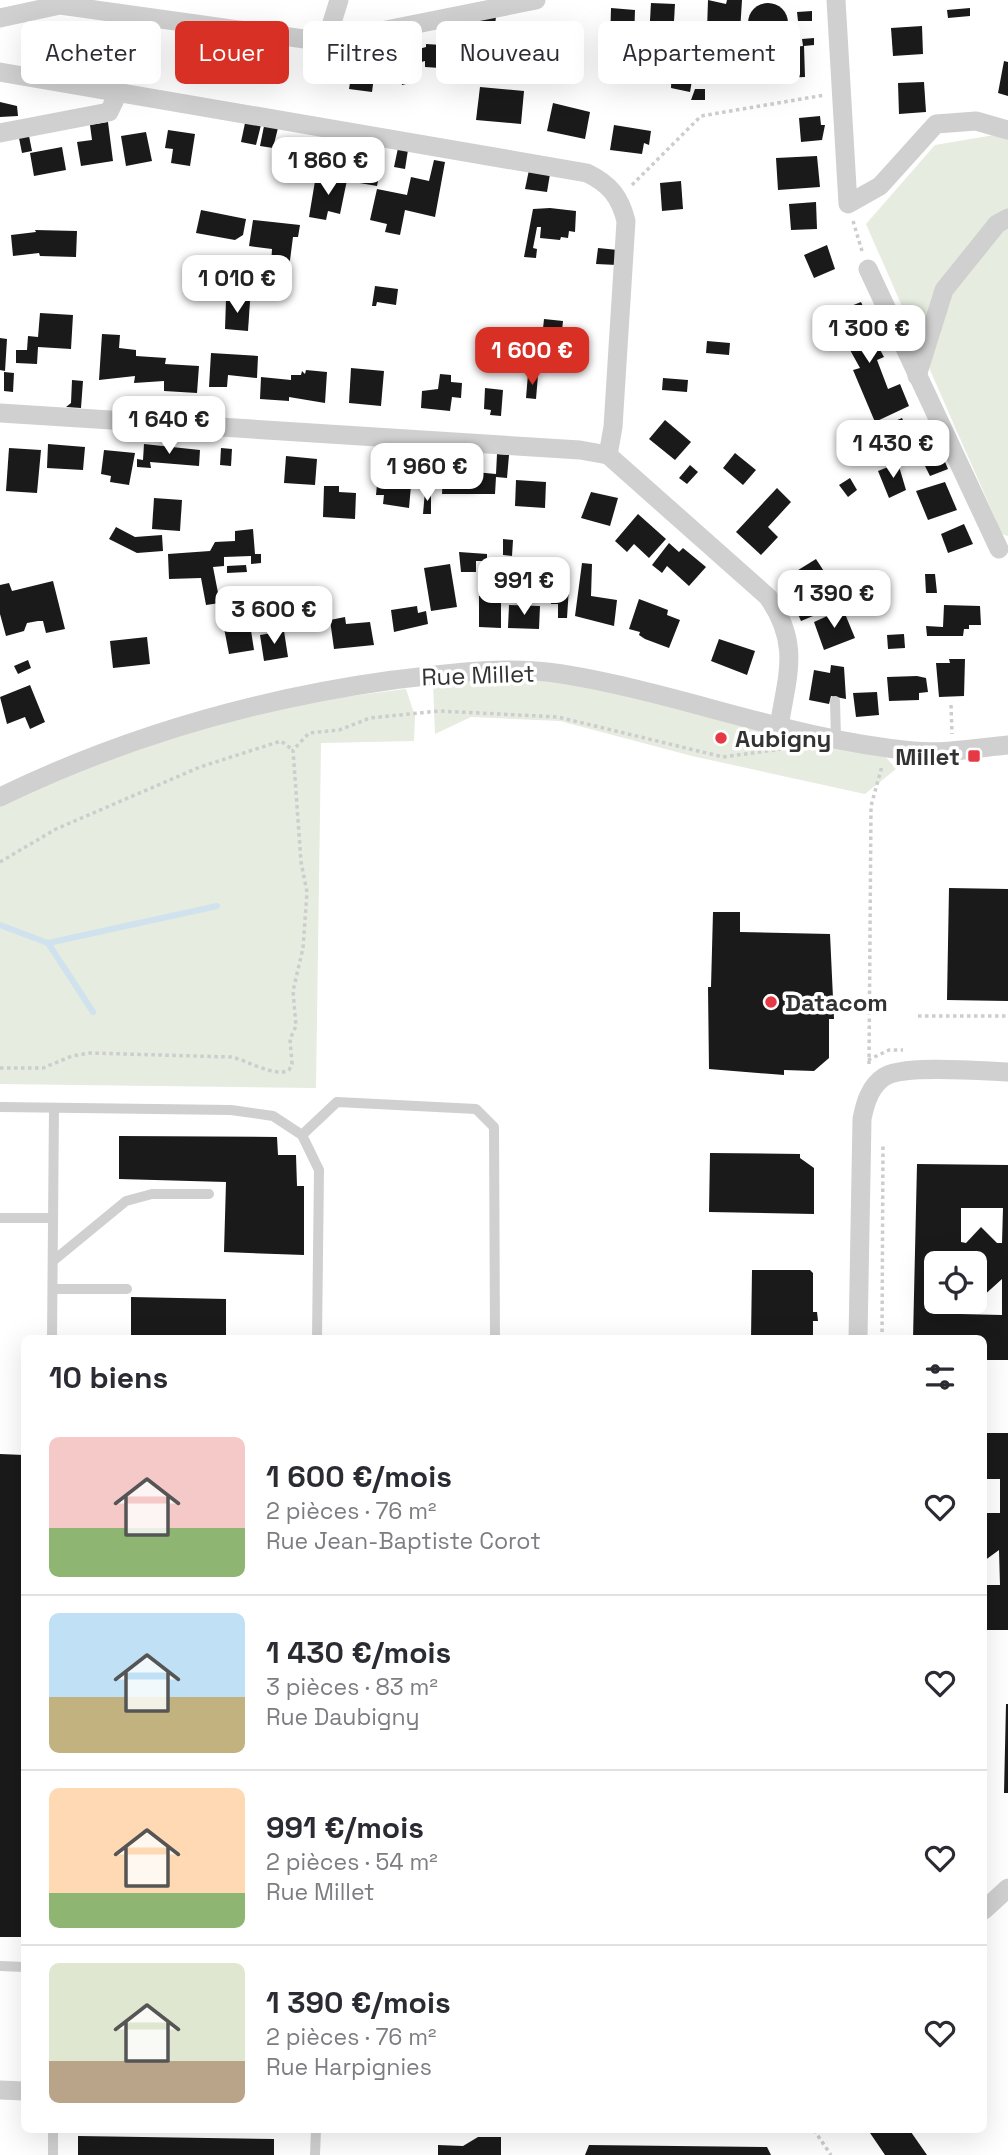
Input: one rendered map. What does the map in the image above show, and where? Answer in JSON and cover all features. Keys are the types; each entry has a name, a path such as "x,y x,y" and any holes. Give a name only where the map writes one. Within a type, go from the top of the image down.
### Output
{"street":[{"path":"333,21 340,0"},
{"path":"422,23 537,0"},
{"path":"836,0 848,204 880,186 936,124 976,121 1008,130"},
{"path":"0,18 60,5 303,39"},
{"path":"0,72 587,173 601,180 618,197 626,221 613,427 608,455"},
{"path":"0,132 109,111 118,93"},
{"path":"917,376 944,290 997,224 1008,218"},
{"path":"868,269 999,549"},
{"path":"0,413 580,450 608,455 768,597 781,616 787,632 790,668 779,727"},
{"name":"Rue Millet","path":"0,797 99,752 220,713 343,687 493,669 561,674 836,739 890,757 916,751 1008,745"},
{"path":"858,1335 862,1119 867,1097 884,1077 913,1070 1008,1072"},
{"path":"987,1907 1008,1888"},
{"path":"0,2091 21,2091"}],"lane":[{"path":"835,701 836,739"},
{"path":"302,1135 337,1102 476,1110 494,1127 495,1335"},
{"path":"0,1107 231,1110 273,1116 302,1135 319,1170 317,1335"},
{"path":"52,1335 54,1108"},
{"path":"53,1261 127,1201 152,1194 209,1194"},
{"path":"0,1217 53,1218"},
{"path":"53,1289 127,1289"},
{"path":"0,1966 21,1966"},
{"path":"53,2133 53,2155"},
{"path":"315,2155 316,2133"}],"path":[{"path":"618,197 701,116 841,92"},
{"path":"848,204 868,269"},
{"path":"951,705 954,750"},
{"path":"0,1068 43,1068 72,1056 90,1053 231,1057 250,1061 277,1073 289,1070 292,1064 290,1039 296,1026 293,991 303,948 307,892 301,862 293,750 309,733 338,730 370,718 439,711 558,718 723,757 741,757 771,748 785,749"},
{"path":"0,862 56,829 200,767 281,741 293,750"},
{"path":"884,1077 877,1066 868,1061 873,794 882,766 890,757"},
{"path":"872,766 882,766 890,757"},
{"path":"918,1016 1008,1016"},
{"path":"882,1335 883,1139"},
{"path":"816,2133 831,2155"}],"shaded area":[{"path":"1000,134 1008,137 1008,536 1002,534 866,224 935,145"},
{"path":"484,676 580,683 884,755 896,769 865,794 692,756 560,721 471,717 435,734 433,682"},
{"path":"406,689 415,716 414,741 321,743 316,1088 0,1084 0,803 130,748 257,708"}],"building":[{"path":"708,0 726,4 727,0 742,0 741,21 707,21"},
{"path":"651,3 675,4 674,21 650,21"},
{"path":"768,3 782,9 788,21 748,21 754,9"},
{"path":"611,8 635,10 635,21 611,21"},
{"path":"970,8 970,16 948,18 947,10"},
{"path":"812,11 812,21 798,21 797,12"},
{"path":"496,16 496,21 479,19"},
{"path":"922,26 923,54 893,56 891,28"},
{"path":"814,38 814,45 804,46 805,77 800,77 800,46 803,46 802,39"},
{"path":"426,44 436,45 436,68 425,67 425,61 422,62 422,48"},
{"path":"1004,61 1008,62 1008,96 998,93"},
{"path":"924,82 926,112 899,114 898,83"},
{"path":"350,84 373,84 372,92 349,89"},
{"path":"671,84 691,84 690,92 671,88"},
{"path":"480,87 524,91 521,124 476,120"},
{"path":"695,89 705,89 705,100 691,100"},
{"path":"0,102 17,106 18,116 0,117"},
{"path":"553,103 590,112 585,139 547,131"},
{"path":"820,116 821,125 825,125 822,140 801,142 799,118"},
{"path":"108,122 113,161 81,166 77,142 92,140 90,125"},
{"path":"245,123 261,125 256,145 241,142"},
{"path":"614,125 651,131 649,145 644,143 642,154 610,150"},
{"path":"264,126 278,128 273,148 260,146"},
{"path":"168,130 195,134 190,166 171,163 173,149 165,148"},
{"path":"146,132 152,161 126,166 121,136"},
{"path":"29,136 32,151 22,153 19,138"},
{"path":"324,136 335,138 332,155 321,153"},
{"path":"62,147 66,170 34,176 30,153"},
{"path":"398,148 408,150 405,169 394,167"},
{"path":"353,155 382,161 377,186 348,181"},
{"path":"817,156 820,187 778,190 776,158"},
{"path":"434,160 445,162 435,217 405,210 400,235 385,232 387,224 370,220 377,189 407,195 411,177 429,181"},
{"path":"529,170 550,174 547,192 525,189"},
{"path":"325,176 347,180 340,214 328,211 326,220 309,217 315,181 324,182"},
{"path":"681,181 683,209 662,211 660,183"},
{"path":"816,202 817,229 791,230 789,204"},
{"path":"533,209 576,211 575,232 569,231 568,238 561,237 560,240 540,238 541,227 537,227 533,248 537,249 536,258 524,257"},
{"path":"201,210 246,219 243,235 235,240 196,233"},
{"path":"253,220 300,225 298,237 293,237 289,268 271,265 272,249 249,246"},
{"path":"35,230 77,231 76,257 40,256 39,253 13,256 11,235 36,232"},
{"path":"827,245 835,269 814,278 804,255"},
{"path":"598,248 618,250 617,265 596,264"},
{"path":"375,286 398,289 396,305 377,302 376,306 372,306"},
{"path":"226,300 250,301 248,331 225,329"},
{"path":"861,302 866,313 861,315 884,357 877,360 888,389 900,384 909,406 875,422 853,370 860,368 834,321 845,317 841,310"},
{"path":"40,313 73,315 71,349 38,347 37,364 16,363 16,350 27,350 28,336 38,337"},
{"path":"544,319 563,321 560,350 541,348"},
{"path":"102,334 120,335 119,348 136,350 136,356 166,358 165,364 199,366 197,393 164,391 164,381 134,383 135,376 99,380"},
{"path":"0,338 7,339 5,371 0,370"},
{"path":"707,341 730,343 729,355 706,353"},
{"path":"211,353 258,356 257,378 228,375 227,387 209,387"},
{"path":"351,368 384,371 381,406 349,403"},
{"path":"306,370 327,372 325,403 289,397 289,401 260,399 261,377 291,380 291,375 301,375 302,371 305,374"},
{"path":"4,372 14,373 13,392 4,391"},
{"path":"440,374 451,375 451,382 462,383 461,398 452,397 450,411 421,408 422,391 438,389"},
{"path":"528,374 538,375 536,399 526,398"},
{"path":"663,378 688,380 687,392 662,390"},
{"path":"72,380 83,381 81,408 66,407 71,403"},
{"path":"485,388 503,390 501,416 490,415 491,410 484,409"},
{"path":"902,418 913,442 881,452 874,437 884,434 881,427"},
{"path":"665,420 691,442 675,460 649,439"},
{"path":"48,444 85,447 83,470 47,468"},
{"path":"144,444 200,450 199,466 150,462 151,468 137,467 137,459 143,460"},
{"path":"9,448 41,450 37,493 6,491"},
{"path":"221,448 232,449 231,466 220,465"},
{"path":"104,450 135,453 129,485 110,482 111,476 101,474"},
{"path":"735,453 756,470 743,485 723,468"},
{"path":"497,454 509,455 507,478 496,477 495,494 442,494 443,469 496,474"},
{"path":"942,455 948,469 930,476 925,466 936,462 935,458"},
{"path":"286,456 317,459 315,485 284,483"},
{"path":"898,463 906,490 889,498 878,471"},
{"path":"690,465 698,472 687,484 679,478"},
{"path":"378,473 412,474 409,508 383,504 384,495 376,495"},
{"path":"850,478 857,490 848,497 839,485"},
{"path":"516,480 546,482 545,508 515,506"},
{"path":"945,482 957,510 928,520 916,491"},
{"path":"324,486 339,486 339,492 356,493 355,519 323,517"},
{"path":"777,488 791,502 768,527 778,537 761,555 736,532"},
{"path":"425,491 431,491 431,514 423,514"},
{"path":"591,492 618,498 610,526 581,518"},
{"path":"154,498 182,500 180,531 152,529"},
{"path":"638,514 666,539 649,558 634,544 627,552 615,541"},
{"path":"964,524 973,544 948,553 941,534"},
{"path":"116,527 135,537 162,535 163,551 137,553 109,539"},
{"path":"253,529 255,554 261,554 261,563 251,564 251,556 224,557 224,566 213,567 220,603 206,605 201,578 169,579 168,554 210,551 215,542 235,541 235,531"},
{"path":"503,539 513,540 512,556 503,555"},
{"path":"669,543 679,552 683,548 706,567 689,586 667,566 662,573 652,565"},
{"path":"459,552 487,554 487,561 476,561 476,572 461,572"},
{"path":"816,559 831,582 810,595 795,572"},
{"path":"582,563 592,564 591,596 617,600 614,626 575,616"},
{"path":"450,564 457,607 431,611 424,568"},
{"path":"246,565 247,572 227,573 227,566"},
{"path":"854,573 857,580 844,590 839,580"},
{"path":"925,574 935,574 937,593 926,593"},
{"path":"53,581 65,629 46,633 43,621 38,621 27,623 24,631 6,636 0,614 0,585 9,583 12,591"},
{"path":"552,586 569,587 567,618 558,618 558,604 551,604"},
{"path":"252,593 257,618 248,619 244,595"},
{"path":"479,596 501,597 501,628 479,627"},
{"path":"639,599 668,610 667,615 680,620 669,648 645,639 639,635 640,632 629,629"},
{"path":"324,601 328,625 295,632 290,605"},
{"path":"509,605 540,606 539,629 508,628"},
{"path":"944,605 980,606 981,625 969,625 969,629 964,629 963,636 927,636 926,626 943,627"},
{"path":"417,606 418,613 426,611 428,624 394,632 391,610"},
{"path":"809,607 813,616 801,621 797,612"},
{"path":"843,609 855,638 824,650 814,622"},
{"path":"345,617 346,624 370,622 374,645 334,649 330,620"},
{"path":"250,624 254,650 229,654 224,628"},
{"path":"284,631 288,657 264,661 260,635"},
{"path":"904,634 905,648 888,649 887,635"},
{"path":"147,637 150,664 113,668 110,641"},
{"path":"719,639 755,651 747,675 711,661"},
{"path":"949,659 965,659 964,696 939,697 936,663 950,663"},
{"path":"28,660 31,668 18,674 14,666"},
{"path":"831,665 844,667 846,699 831,696 829,704 809,700 814,670 830,673"},
{"path":"887,677 926,678 928,692 919,693 919,700 889,701"},
{"path":"30,685 45,722 30,729 25,717 7,724 0,697"},
{"path":"877,692 879,715 856,717 853,693"},
{"path":"949,888 1008,889 1008,1001 947,1000"},
{"name":"Datacom","path":"713,912 740,912 740,932 830,934 834,1019 829,1019 829,1058 814,1071 784,1070 784,1075 709,1069 708,987 711,987"},
{"path":"119,1136 277,1137 278,1155 296,1155 297,1186 304,1186 304,1255 224,1252 226,1182 119,1179"},
{"path":"710,1153 800,1154 800,1158 814,1168 814,1214 709,1212"},
{"path":"917,1164 1008,1165 1008,1360 987,1360 987,1335 913,1335","holes":["961,1208 1003,1208 1002,1243 997,1243 981,1227 966,1243 961,1242"]},
{"path":"752,1270 810,1270 813,1273 813,1312 817,1312 818,1321 813,1321 813,1335 751,1335"},
{"path":"131,1297 226,1299 226,1335 131,1335"},
{"path":"987,1433 1008,1433 1008,1630 987,1630 987,1585 1000,1585 999,1550 987,1559 987,1513 1000,1513 1000,1479 987,1479"},
{"path":"0,1454 21,1455 21,1937 0,1937"},
{"path":"1006,1704 1008,1793 1004,1793"},
{"path":"870,2133 912,2133 927,2155 885,2155"},
{"path":"78,2136 274,2139 274,2155 78,2155"},
{"path":"478,2137 501,2137 501,2155 438,2155 438,2145 463,2146"},
{"path":"589,2145 767,2147 771,2155 585,2155"}],"waterway":[{"path":"0,925 48,943 217,906"},
{"path":"48,943 93,1012"}],"place":[{"name":"Aubigny","path":"721,738"},
{"name":"Millet","path":"974,756"},
{"name":"Datacom","path":"771,1002"}]}
